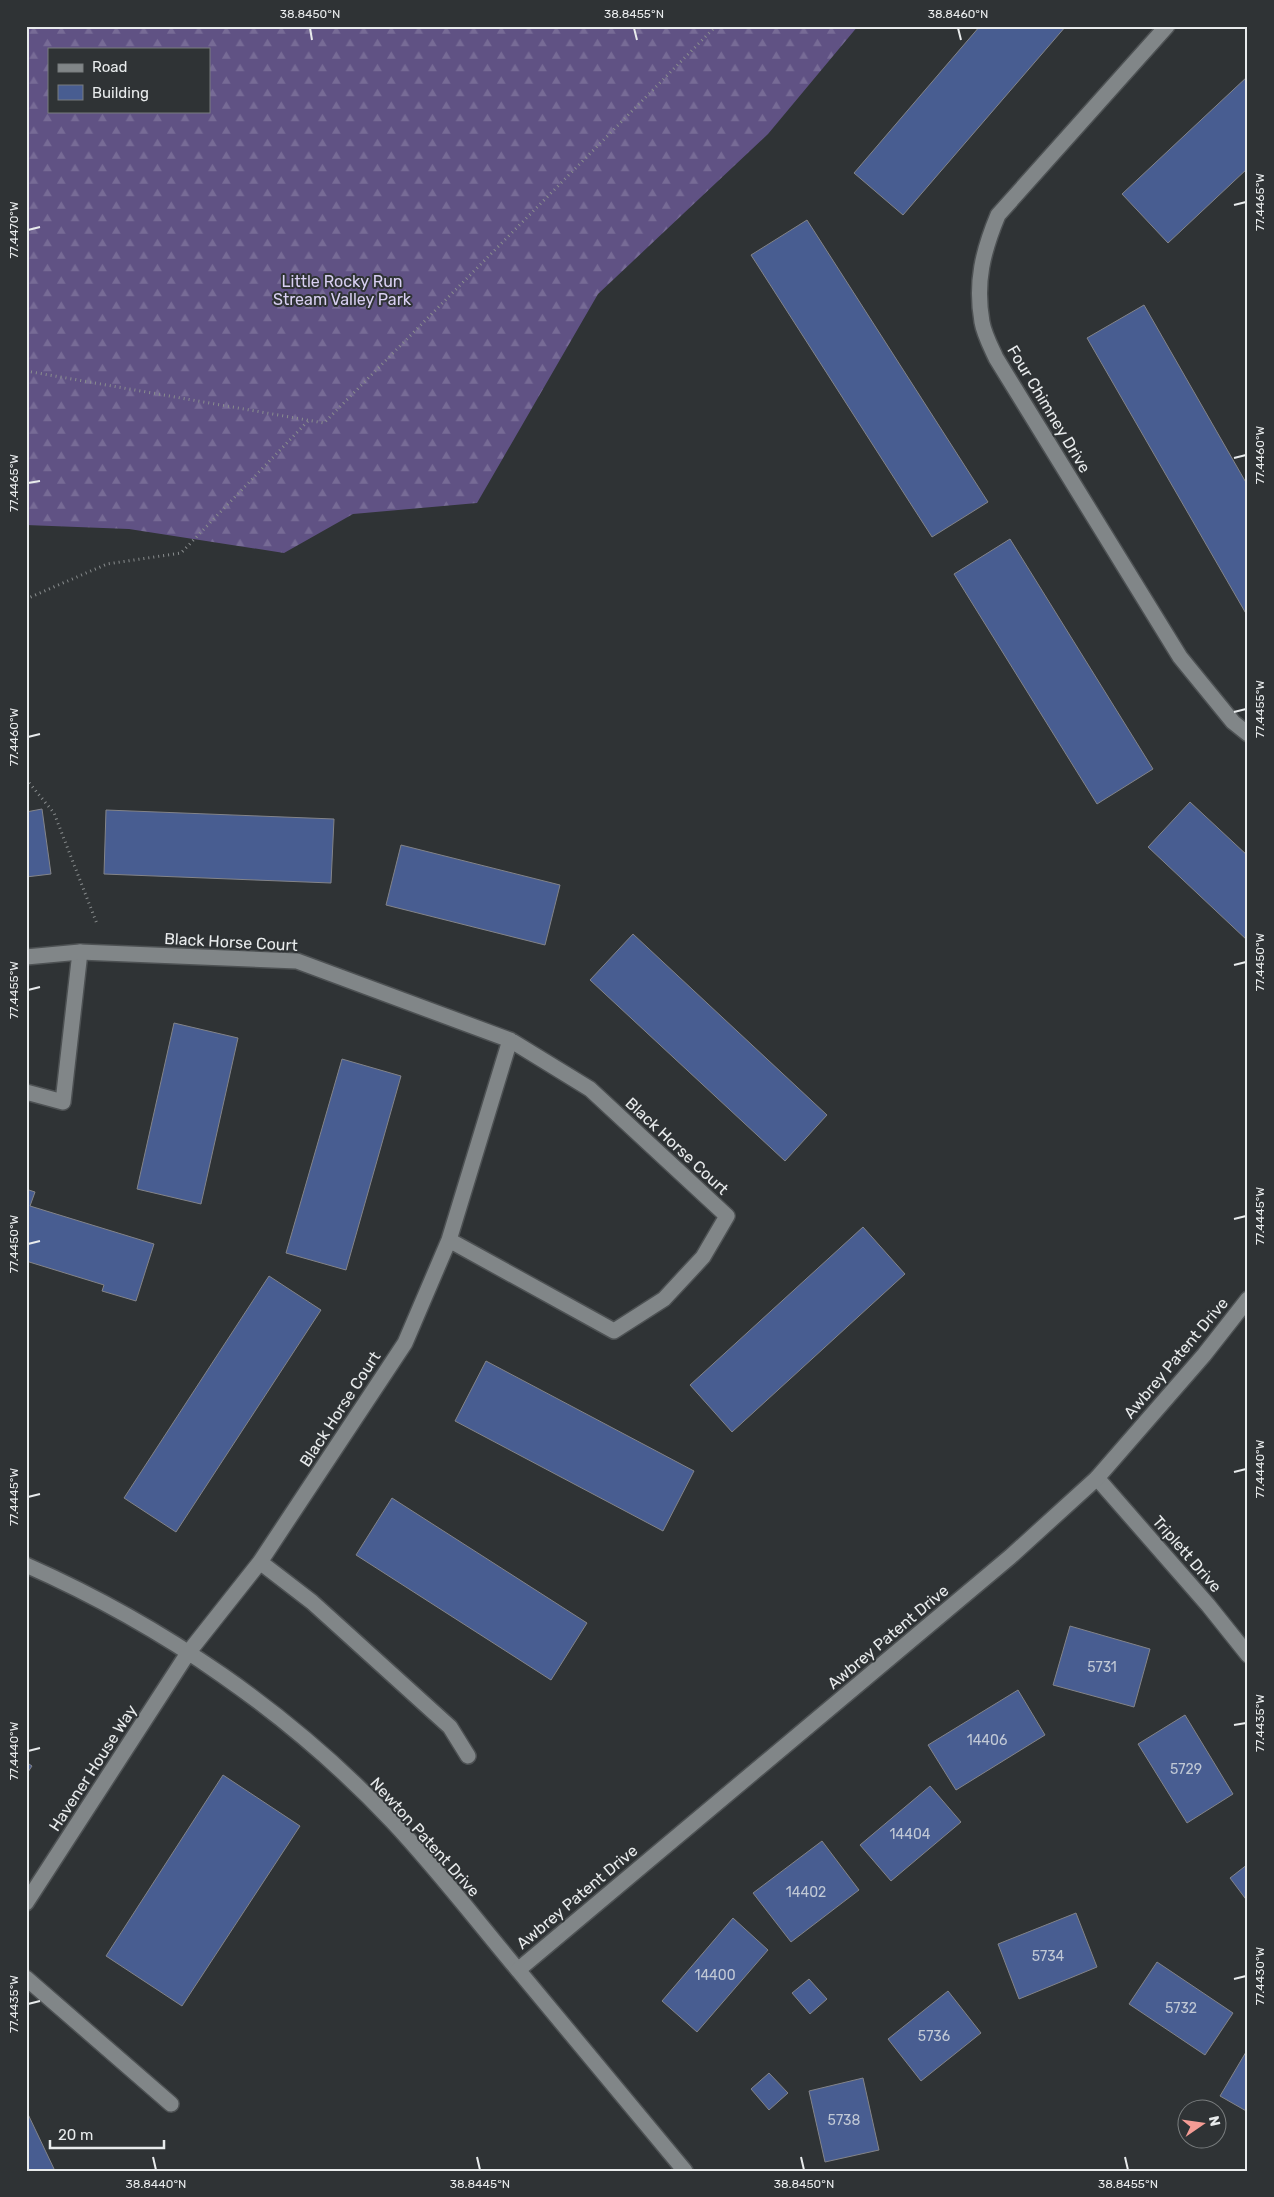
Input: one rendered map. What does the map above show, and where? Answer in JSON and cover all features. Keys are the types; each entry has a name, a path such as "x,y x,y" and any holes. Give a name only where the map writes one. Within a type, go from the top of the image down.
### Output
{"street":[{"name":"Four Chimney Drive","path":"1167,26 998,215 984,250 980,282 982,322 996,358 1180,657 1233,722 1248,734"},
{"name":"Black Horse Court","path":"26,957 80,952 297,961 510,1040 590,1089 727,1216 703,1257 664,1298 614,1331 449,1240"},
{"path":"26,1092 63,1102 80,952"},
{"name":"Black Horse Court","path":"188,1653 260,1562 405,1343 449,1240 510,1040"},
{"name":"Awbrey Patent Drive","path":"518,1970 1010,1557 1097,1478 1204,1355 1248,1299"},
{"name":"Triplett Drive","path":"1097,1478 1208,1605 1248,1655"},
{"path":"260,1562 312,1602 450,1727 468,1756"},
{"name":"Newton Patent Drive","path":"26,1565 69,1584 142,1623 278,1716 330,1761 394,1823 685,2171"},
{"name":"Havener House Way","path":"26,1903 188,1653"},
{"path":"26,1978 171,2104"}],"path":[{"path":"26,371 324,423 716,26"},
{"path":"26,599 108,564 181,553 308,421"},
{"path":"26,779 54,813 108,953"}],"green space":[{"name":"Little Rocky Run Stream Valley Park","path":"26,26 858,26 768,134 598,294 477,503 353,514 284,553 129,529 26,525"}],"building":[{"path":"980,26 1066,26 903,215 854,173"},
{"path":"1248,76 1248,168 1168,243 1122,194"},
{"path":"807,220 988,502 932,537 751,255"},
{"path":"1144,305 1248,486 1248,617 1087,338"},
{"path":"1010,539 1153,769 1097,804 954,574"},
{"path":"1190,802 1248,856 1248,941 1148,847"},
{"path":"42,809 51,874 26,877 26,812"},
{"path":"106,810 334,819 331,883 104,874"},
{"path":"401,845 560,885 545,945 386,905"},
{"path":"633,934 827,1115 785,1161 590,980"},
{"path":"174,1023 238,1038 201,1204 137,1189"},
{"path":"342,1059 401,1076 346,1270 286,1253"},
{"path":"26,1189 35,1192 30,1206 154,1244 136,1301 102,1291 104,1285 26,1261"},
{"path":"863,1227 905,1274 732,1432 690,1385"},
{"path":"269,1276 321,1310 176,1532 124,1498"},
{"path":"486,1361 694,1471 663,1531 455,1421"},
{"path":"392,1498 587,1623 551,1680 356,1555"},
{"path":"1070,1626 1150,1649 1134,1707 1053,1685"},
{"path":"1018,1690 1045,1735 956,1790 928,1745"},
{"path":"1185,1715 1233,1794 1187,1823 1138,1744"},
{"path":"26,1762 32,1766 26,1775"},
{"path":"223,1775 300,1826 182,2006 106,1956"},
{"path":"930,1786 961,1822 891,1881 860,1845"},
{"path":"822,1841 859,1890 791,1942 753,1893"},
{"path":"1248,1864 1248,1902 1230,1878"},
{"path":"1076,1913 1097,1967 1019,1999 998,1944"},
{"path":"733,1918 768,1950 697,2032 662,2001"},
{"path":"1157,1962 1233,2013 1205,2055 1129,2004"},
{"path":"809,1979 827,1999 810,2014 792,1993"},
{"path":"948,1991 981,2033 921,2081 888,2039"},
{"path":"1246,2052 1248,2052 1248,2112 1220,2096"},
{"path":"769,2073 788,2093 769,2110 751,2089"},
{"path":"863,2078 879,2150 825,2162 809,2091"},
{"path":"26,2110 55,2171 26,2171"}]}
